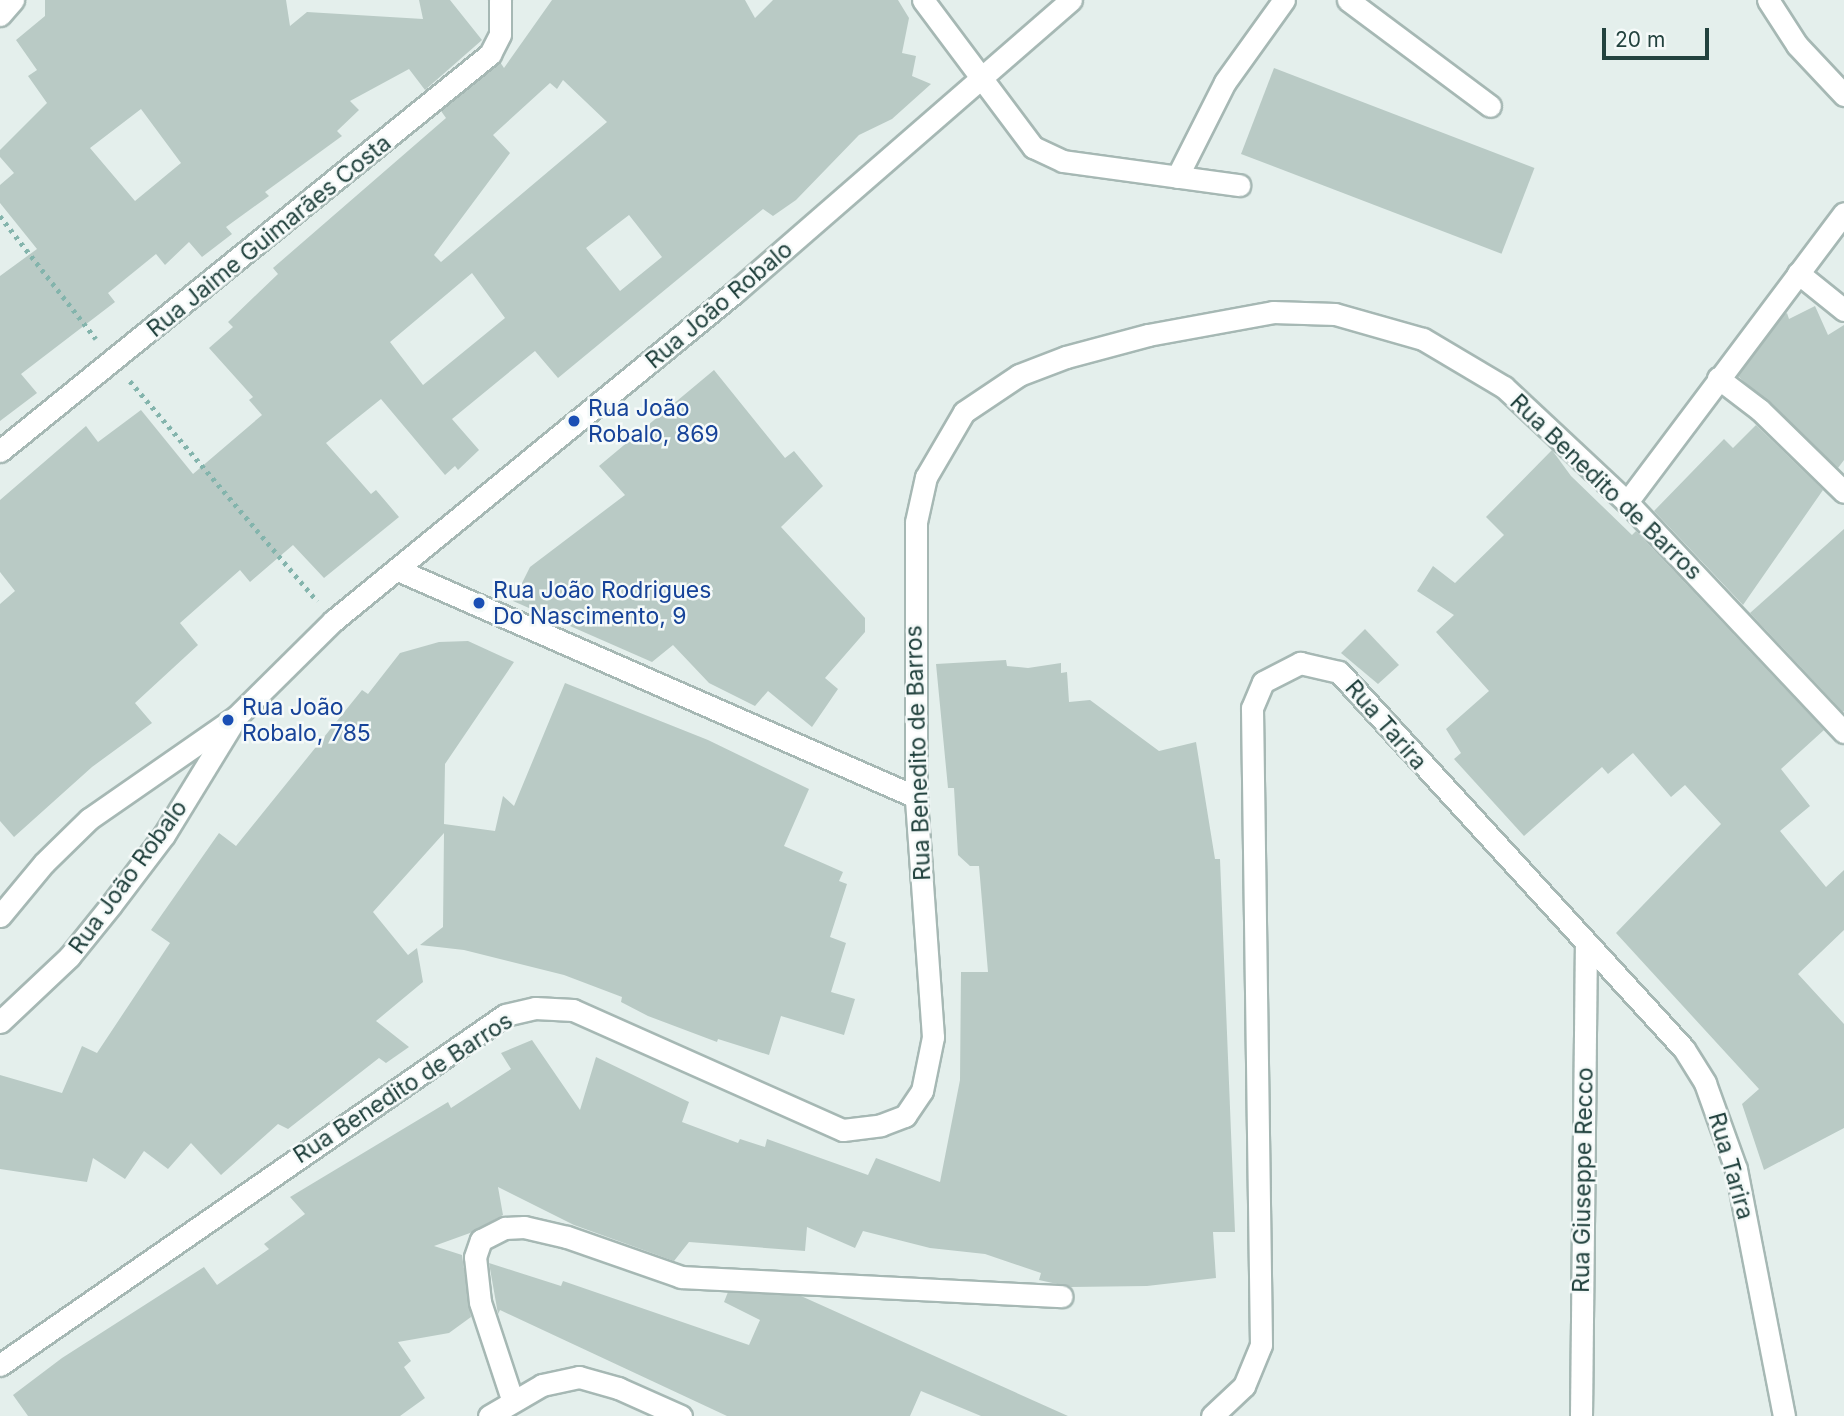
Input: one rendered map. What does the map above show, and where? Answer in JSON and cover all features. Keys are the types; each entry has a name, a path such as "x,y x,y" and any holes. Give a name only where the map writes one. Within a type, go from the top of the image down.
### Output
{"street":[{"path":"0,15 13,0"},
{"name":"Rua Jaime Guimarães Costa","path":"0,451 114,363 490,54 500,34 500,0"},
{"path":"923,0 1033,147 1048,156 1239,185"},
{"name":"Rua João Robalo","path":"0,916 44,863 89,819 237,716 333,621 398,570 982,81 1071,0"},
{"path":"1177,177 1226,82 1284,0"},
{"path":"1348,0 1490,106"},
{"path":"1768,0 1797,45 1844,95"},
{"path":"1627,502 1844,213"},
{"path":"1798,273 1844,310"},
{"name":"Rua Benedito de Barros","path":"0,1366 505,1015 535,1008 573,1010 843,1130 881,1125 905,1116 922,1091 933,1037 916,797 913,558 926,477 964,412 1019,375 1066,357 1221,320 1273,312 1335,314 1423,340 1504,387 1627,502 1844,732"},
{"path":"1718,378 1760,410 1844,492"},
{"path":"398,570 916,797"},
{"name":"Rua Tarira","path":"1212,1416 1244,1386 1261,1345 1251,807 1252,708 1262,682 1300,663 1339,671 1586,944 1640,997 1684,1049 1705,1083 1736,1169 1784,1416"},
{"name":"Rua João Robalo","path":"0,1022 69,957 111,905 164,835 237,716"},
{"name":"Rua Giuseppe Recco","path":"1581,1416 1586,944"},
{"path":"514,1407 480,1302 475,1257 481,1240 505,1228 524,1227 566,1237 681,1277 1062,1296"},
{"path":"489,1416 514,1407 542,1385 579,1377 618,1388 681,1416"}],"path":[{"path":"0,216 114,363 333,621"}],"building":[{"path":"45,0 286,0 290,26 307,12 423,19 419,0 450,0 482,40 425,90 409,69 350,101 359,110 337,131 342,136 265,192 269,196 226,227 232,234 202,257 189,242 165,265 156,254 108,293 115,302 21,374 37,393 0,421 0,276 37,249 0,203 0,185 14,173 0,157 0,150 47,103 28,76 37,70 16,40 45,16","holes":["141,109 181,163 135,201 90,148"]},
{"path":"552,0 745,0 755,18 773,0 898,0 909,18 902,53 916,56 912,76 931,84 892,119 859,135 796,200 773,216 763,209 558,378 535,351 452,419 479,450 458,470 455,466 445,475 381,399 326,443 371,494 376,490 399,517 324,578 293,545 250,582 240,570 180,623 198,645 135,703 152,723 92,767 14,837 0,821 0,604 15,591 0,572 0,500 86,426 98,442 141,410 193,474 262,415 249,400 253,397 209,348 233,327 228,322 278,274 273,268 446,118 441,111 500,62 504,68","holes":["563,80 607,122 441,262 434,255 510,153 493,135 550,83 557,89","629,215 662,257 620,291 586,248","472,273 505,318 423,385 390,342"]},
{"path":"1274,68 1534,168 1501,254 1241,154"},
{"path":"1815,306 1828,335 1844,325 1844,460 1838,468 1738,376 1783,315 1787,313 1789,319"},
{"path":"714,370 785,458 794,451 823,486 781,527 865,618 865,632 825,678 838,689 812,727 768,691 755,706 709,683 673,645 652,662 513,601 530,567 625,495 599,466"},
{"path":"1756,425 1823,490 1743,605 1654,511 1724,439 1733,448"},
{"path":"1552,450 1571,476 1632,535 1636,531 1824,730 1781,769 1810,806 1780,831 1826,887 1844,870 1844,930 1798,974 1844,1024 1844,1128 1764,1170 1742,1104 1759,1089 1616,933 1721,824 1685,785 1671,797 1633,753 1608,774 1602,767 1524,836 1454,759 1461,753 1446,729 1489,691 1436,632 1454,615 1417,591 1433,566 1455,583 1504,535 1486,517"},
{"path":"1844,529 1844,711 1843,712 1750,613"},
{"path":"1365,629 1399,665 1378,684 1341,653"},
{"path":"468,641 514,662 445,764 444,824 495,831 503,796 514,806 565,683 708,740 809,789 784,846 843,872 839,881 847,884 830,937 846,943 831,992 855,999 844,1035 781,1016 769,1055 718,1039 717,1042 648,1016 621,1002 622,997 564,975 464,950 420,945 443,927 444,833 373,912 408,955 417,948 423,982 376,1021 409,1047 386,1063 379,1058 288,1129 278,1124 221,1175 191,1143 168,1169 144,1151 125,1179 93,1158 87,1182 0,1169 0,1075 62,1093 82,1046 97,1053 170,943 151,930 219,833 236,846 362,690 368,694 400,653 439,642"},
{"path":"1006,660 1007,666 1028,668 1061,663 1061,673 1067,672 1069,702 1090,700 1159,751 1196,742 1215,859 1220,859 1235,1232 1213,1232 1216,1278 1147,1286 1071,1287 1039,1280 1041,1273 985,1254 930,1248 863,1231 855,1248 807,1227 805,1251 689,1242 674,1261 574,1225 498,1187 503,1215 470,1233 434,1246 462,1255 471,1317 449,1333 398,1342 411,1361 404,1367 425,1398 400,1416 28,1416 13,1395 62,1358 204,1267 217,1285 269,1249 264,1244 305,1214 290,1197 448,1102 451,1108 511,1069 501,1053 532,1040 580,1110 596,1057 689,1102 682,1122 738,1143 740,1139 765,1147 767,1139 868,1175 876,1158 940,1182 960,1080 961,972 988,972 979,866 970,866 958,855 954,788 948,788 936,664"},
{"path":"489,1263 561,1286 563,1281 749,1345 760,1320 724,1302 728,1292 801,1296 1068,1416 981,1416 921,1391 910,1416 727,1416 500,1310 498,1314"}],"place":[{"name":"Rua João Robalo, 869","path":"574,421"},
{"name":"Rua João Rodrigues Do Nascimento, 9","path":"479,603"},
{"name":"Rua João Robalo, 785","path":"228,720"}]}
